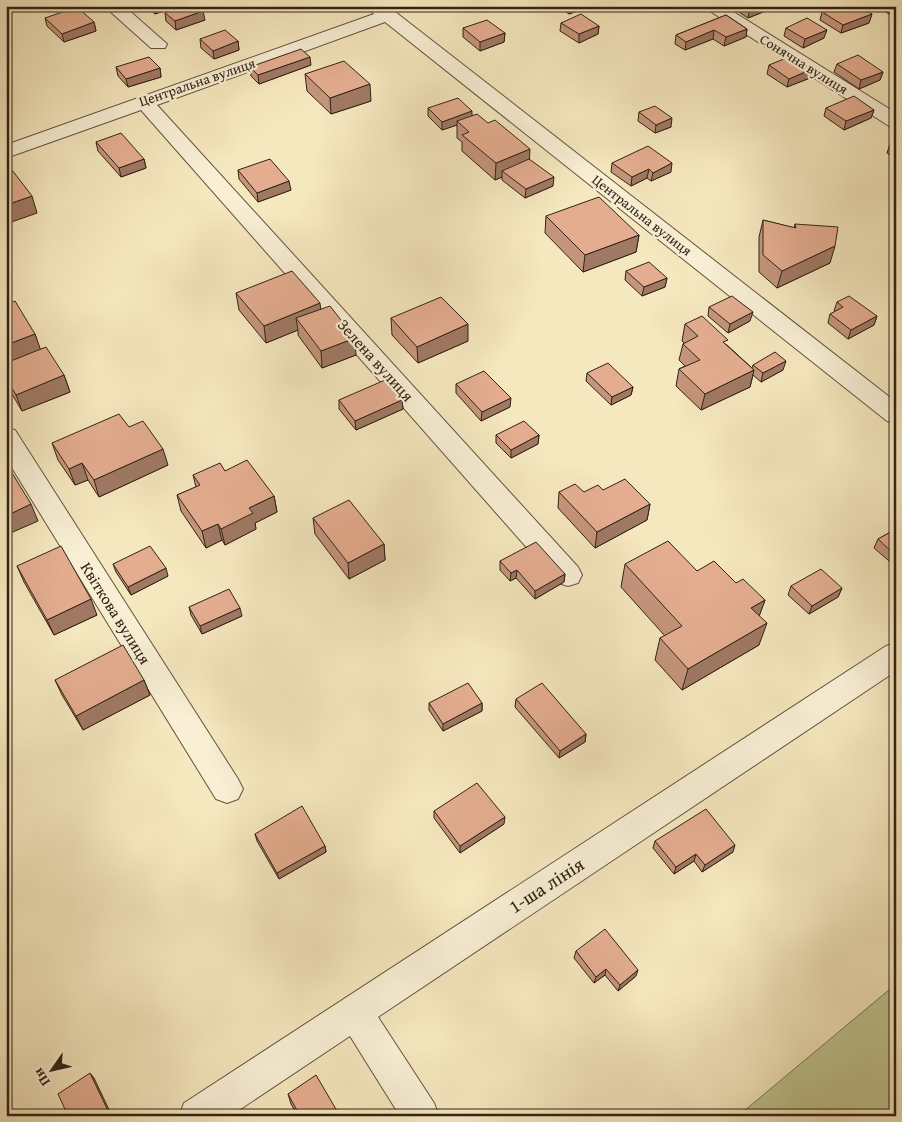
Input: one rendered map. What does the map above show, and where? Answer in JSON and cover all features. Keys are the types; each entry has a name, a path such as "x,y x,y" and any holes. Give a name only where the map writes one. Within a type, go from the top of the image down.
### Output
{"street":[{"path":"113,6 158,44"},
{"name":"Сонячна вулиця","path":"711,6 896,122"},
{"name":"Центральна вулиця","path":"6,152 382,11 896,415"},
{"name":"Зелена вулиця","path":"144,101 568,575"},
{"name":"Квіткова вулиця","path":"6,437 227,788"},
{"name":"1-ша лінія","path":"197,1116 896,656"},
{"path":"355,1012 421,1116"}],"green space":[{"path":"896,984 896,1116 738,1116"}],"building":[{"path":"183,6 197,6 203,11 175,21 165,13"},
{"path":"745,6 758,6 750,9"},
{"path":"837,6 859,6 872,14 843,25 822,12"},
{"path":"77,7 94,22 62,34 45,18"},
{"path":"581,14 599,26 579,34 561,23"},
{"path":"726,15 747,29 726,37 714,30 686,42 676,35"},
{"path":"807,18 827,30 805,39 786,28"},
{"path":"487,20 505,33 480,42 463,28"},
{"path":"225,30 238,41 213,51 200,39"},
{"path":"301,49 310,57 258,75 250,67"},
{"path":"858,55 883,72 861,80 837,64"},
{"path":"791,56 812,69 789,79 769,65"},
{"path":"149,57 160,68 126,79 116,67"},
{"path":"344,61 370,84 330,98 305,74"},
{"path":"854,96 874,110 846,121 826,108"},
{"path":"458,98 472,111 442,122 428,108"},
{"path":"655,106 672,118 656,125 639,112"},
{"path":"477,114 488,123 495,120 530,149 496,163 462,135 469,132 457,121"},
{"path":"121,133 144,159 119,168 96,142"},
{"path":"896,142 896,148 890,144"},
{"path":"648,146 672,163 653,173 649,169 632,177 612,163"},
{"path":"270,159 289,181 257,193 238,170"},
{"path":"529,159 554,177 526,189 502,171"},
{"path":"12,170 32,196 6,205 6,172"},
{"path":"599,197 639,235 585,255 546,216"},
{"path":"763,220 796,228 795,224 838,227 835,246 782,271 763,255"},
{"path":"649,262 667,278 644,287 626,271"},
{"path":"292,271 320,303 264,326 236,293"},
{"path":"732,296 753,312 730,324 709,307"},
{"path":"849,296 877,316 851,330 830,314 843,307 837,302"},
{"path":"441,297 468,324 417,347 391,318"},
{"path":"15,301 35,334 6,345 6,305"},
{"path":"330,306 355,338 321,351 296,318"},
{"path":"702,316 728,340 723,342 754,370 705,394 679,369 700,360 683,344 698,336 685,324"},
{"path":"46,347 64,375 16,395 6,378 6,363"},
{"path":"775,352 786,361 763,373 753,365"},
{"path":"608,363 633,387 612,397 587,373"},
{"path":"484,371 511,398 482,412 456,384"},
{"path":"385,380 402,400 355,421 339,400"},
{"path":"119,414 129,427 143,421 163,449 94,480 82,463 69,469 52,443"},
{"path":"524,421 539,435 511,450 496,435"},
{"path":"247,460 274,496 249,508 253,513 221,529 218,524 202,531 177,495 200,485 193,475 220,463 225,471"},
{"path":"6,463 31,504 6,516"},
{"path":"625,479 650,504 597,532 559,492 575,484 584,492 598,485 603,490"},
{"path":"349,500 384,544 348,563 313,518"},
{"path":"896,529 896,556 878,539"},
{"path":"668,541 697,571 714,561 736,583 743,579 765,600 751,608 767,623 688,669 660,638 682,626 625,564"},
{"path":"536,542 565,574 535,591 517,570 511,573 500,561"},
{"path":"61,546 91,599 47,620 17,566"},
{"path":"150,546 166,568 128,587 113,564"},
{"path":"821,569 842,588 812,606 791,586"},
{"path":"229,589 240,608 200,626 189,607"},
{"path":"123,645 144,680 76,716 55,680"},
{"path":"468,683 482,703 443,724 429,703"},
{"path":"542,683 586,734 560,751 516,699"},
{"path":"477,783 505,817 460,846 434,811"},
{"path":"302,806 325,846 277,873 255,834"},
{"path":"706,809 735,845 705,865 696,854 676,867 655,841"},
{"path":"605,929 638,970 620,985 606,969 596,977 576,951"},
{"path":"90,1073 110,1115 68,1116 58,1094"},
{"path":"316,1075 340,1116 300,1116 288,1094"}]}
